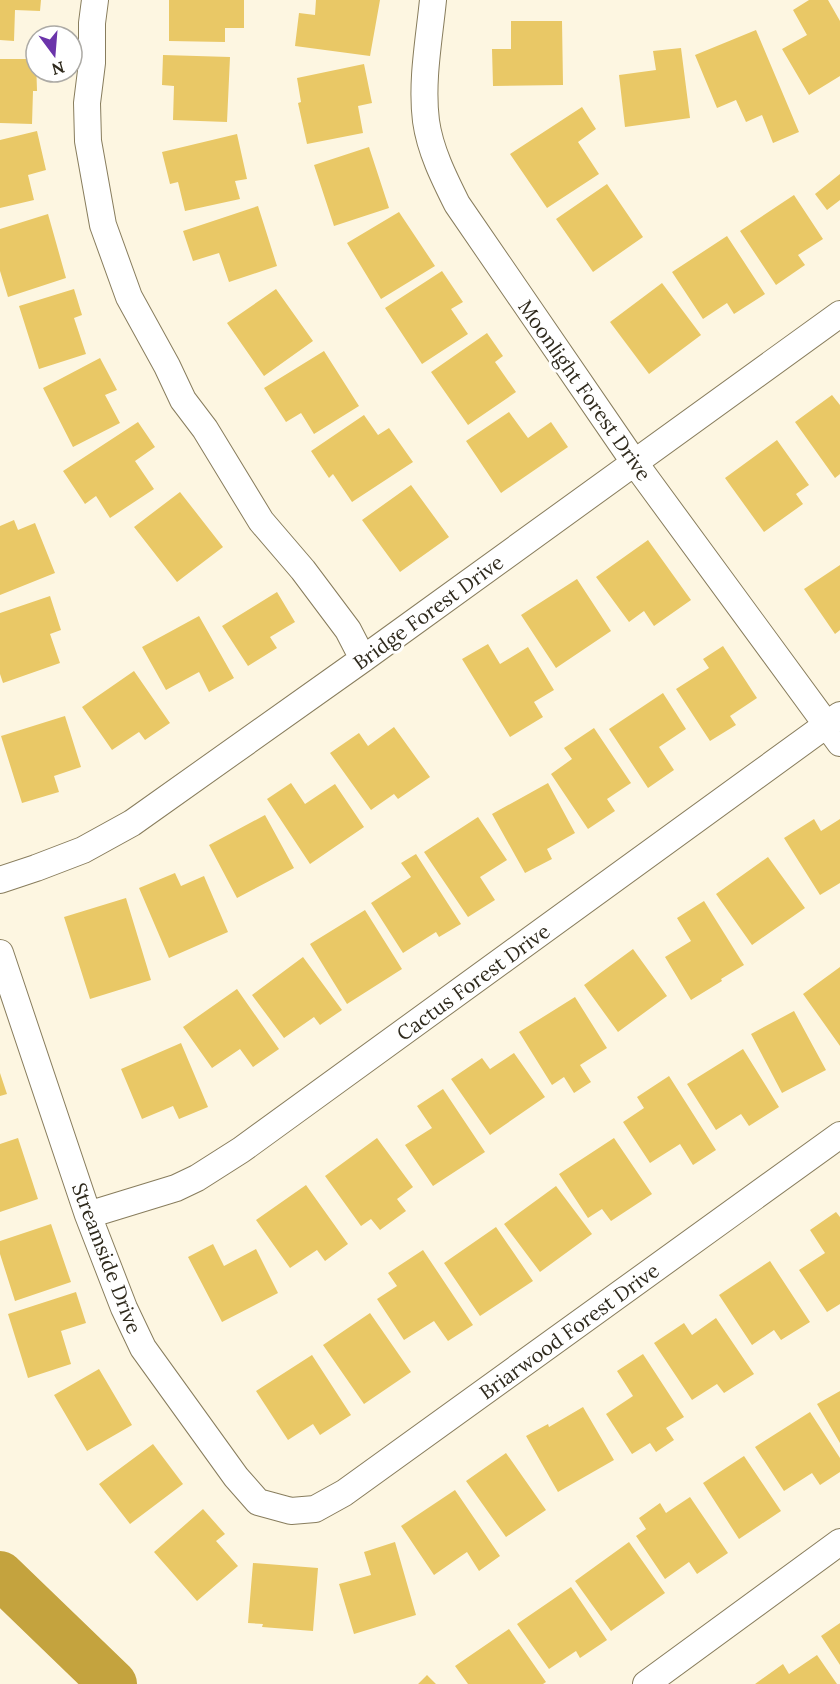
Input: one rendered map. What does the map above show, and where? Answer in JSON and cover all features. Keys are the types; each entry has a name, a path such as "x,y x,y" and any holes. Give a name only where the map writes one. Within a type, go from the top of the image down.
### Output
{"street":[{"path":"95,0 92,23 92,63 87,103 88,141 103,225 129,297 183,400 205,429 261,521 303,570 348,630 363,659"},
{"name":"Moonlight Forest Drive","path":"433,0 424,98 426,123 433,150 458,204 634,462 836,728"},
{"name":"Bridge Forest Drive","path":"0,880 83,850 132,823 840,314"},
{"name":"Cactus Forest Drive","path":"88,1215 176,1188 197,1178 241,1150 836,728"},
{"name":"Streamside Drive","path":"0,953 88,1215 124,1308 143,1348 236,1477 258,1502 291,1511"},
{"name":"Briarwood Forest Drive","path":"291,1511 315,1509 344,1493 840,1135"},
{"path":"646,1684 840,1542"}],"building":[{"path":"0,0 41,0 40,11 15,10 14,41 0,40"},
{"path":"169,0 244,0 244,28 225,28 225,42 169,41"},
{"path":"316,0 380,0 370,56 295,46 299,13 315,15"},
{"path":"809,0 828,0 840,21 840,76 809,95 782,49 807,35 793,10"},
{"path":"511,21 562,21 563,85 493,86 492,49 511,49"},
{"path":"756,30 799,132 773,143 762,115 746,122 736,100 717,108 695,55"},
{"path":"681,48 690,118 625,127 619,75 656,70 653,51"},
{"path":"163,55 230,57 227,122 173,120 174,86 162,85"},
{"path":"0,59 24,59 24,84 37,84 37,91 33,91 32,124 0,123"},
{"path":"364,64 372,103 358,106 363,133 307,144 298,103 301,102 297,78"},
{"path":"582,107 596,129 578,142 599,174 547,208 510,154"},
{"path":"37,131 46,170 28,175 34,200 0,208 0,140"},
{"path":"237,134 247,179 235,181 240,199 185,211 178,182 170,184 162,152"},
{"path":"369,147 389,208 334,226 314,165"},
{"path":"840,174 840,200 827,210 815,194"},
{"path":"607,184 643,237 593,272 556,219"},
{"path":"794,195 823,239 798,255 805,265 776,285 740,231"},
{"path":"258,206 277,266 229,282 219,253 193,261 183,231"},
{"path":"399,212 435,266 381,299 347,243"},
{"path":"48,214 66,278 8,297 0,271 0,229"},
{"path":"727,236 765,294 734,314 727,303 703,319 672,272"},
{"path":"442,271 463,302 451,309 468,334 422,364 385,308"},
{"path":"662,283 701,335 649,374 610,322"},
{"path":"74,289 82,315 74,318 86,354 39,369 19,306"},
{"path":"276,289 313,341 264,376 227,323"},
{"path":"487,333 503,356 495,362 516,392 468,425 431,372"},
{"path":"324,351 359,406 314,434 301,413 286,422 264,388"},
{"path":"100,358 117,390 105,395 120,423 73,447 43,388"},
{"path":"832,395 840,405 840,474 835,478 795,422"},
{"path":"509,412 528,438 551,422 568,447 501,493 466,441"},
{"path":"364,415 378,435 389,428 413,462 352,502 333,474 329,478 311,451"},
{"path":"138,422 155,447 135,461 154,489 110,518 96,496 85,504 63,471"},
{"path":"777,440 809,485 796,494 803,504 764,532 725,478"},
{"path":"411,485 449,537 400,572 362,520"},
{"path":"180,492 223,547 177,582 134,527"},
{"path":"14,520 18,530 35,523 55,573 0,595 0,526"},
{"path":"648,540 691,600 654,626 644,611 629,622 596,577"},
{"path":"840,565 840,630 835,634 804,589"},
{"path":"577,579 611,631 556,668 521,615"},
{"path":"277,592 295,622 270,637 277,648 248,666 222,626"},
{"path":"50,596 61,630 50,634 60,663 3,683 0,674 0,613"},
{"path":"199,616 234,678 209,692 199,672 166,690 142,647"},
{"path":"488,644 500,664 528,647 554,690 534,702 543,717 510,737 462,659"},
{"path":"723,646 757,698 730,716 736,725 710,741 676,689 709,668 703,659"},
{"path":"134,671 170,723 145,740 139,732 112,750 82,707"},
{"path":"663,693 686,729 659,747 674,770 648,788 609,729"},
{"path":"65,716 81,767 54,776 59,792 22,803 1,736"},
{"path":"394,727 430,777 398,799 394,794 371,810 330,753 359,733 368,746"},
{"path":"594,728 631,783 607,799 615,811 588,829 551,774 572,759 564,748"},
{"path":"291,783 305,804 335,784 364,827 310,864 267,799"},
{"path":"548,783 575,833 547,849 552,859 525,873 492,814"},
{"path":"265,815 294,868 237,898 209,845"},
{"path":"478,817 507,860 480,877 495,900 468,917 424,852"},
{"path":"814,819 821,831 840,819 840,883 820,895 784,838"},
{"path":"416,854 461,924 439,937 436,932 403,953 371,903 411,877 401,863"},
{"path":"768,857 805,908 752,945 716,894"},
{"path":"175,873 181,886 204,876 228,932 169,958 139,888"},
{"path":"126,898 151,980 90,999 64,917"},
{"path":"704,901 744,965 691,1000 665,957 691,941 677,918"},
{"path":"365,910 402,969 347,1004 310,944"},
{"path":"633,949 667,996 618,1032 584,985"},
{"path":"303,957 342,1010 320,1025 314,1017 284,1038 252,995"},
{"path":"840,967 840,1046 803,994"},
{"path":"237,989 279,1049 253,1067 240,1049 212,1068 183,1027"},
{"path":"575,997 607,1048 580,1065 591,1082 574,1093 564,1077 552,1085 519,1032"},
{"path":"794,1011 826,1070 782,1093 751,1034"},
{"path":"181,1043 208,1107 179,1119 173,1106 142,1119 121,1069"},
{"path":"743,1049 779,1107 749,1126 741,1114 716,1130 687,1084"},
{"path":"514,1053 545,1097 490,1135 451,1079 482,1058 490,1069"},
{"path":"0,1073 7,1094 0,1096"},
{"path":"669,1076 716,1150 693,1165 680,1144 650,1163 623,1122 644,1108 637,1097"},
{"path":"443,1089 485,1152 433,1186 405,1145 432,1128 417,1106"},
{"path":"18,1138 38,1199 0,1212 0,1144"},
{"path":"377,1138 413,1187 397,1199 406,1211 380,1230 371,1219 361,1226 325,1176"},
{"path":"614,1138 652,1194 611,1221 602,1209 588,1218 559,1174"},
{"path":"306,1185 348,1244 325,1261 317,1250 290,1268 256,1220"},
{"path":"556,1186 592,1234 540,1272 504,1224"},
{"path":"836,1212 840,1217 840,1304 827,1312 799,1270 825,1253 810,1230"},
{"path":"51,1224 71,1282 15,1301 0,1254 0,1241"},
{"path":"496,1227 533,1281 480,1316 444,1263"},
{"path":"213,1244 224,1266 256,1249 278,1293 222,1322 188,1257"},
{"path":"423,1250 473,1325 448,1341 434,1321 404,1340 377,1299 397,1286 388,1273"},
{"path":"770,1261 810,1322 781,1340 774,1330 752,1345 719,1295"},
{"path":"76,1292 86,1323 61,1331 71,1364 28,1378 8,1314"},
{"path":"370,1313 411,1372 364,1404 323,1345"},
{"path":"716,1318 754,1374 724,1393 717,1384 692,1400 654,1343 684,1323 692,1335"},
{"path":"643,1354 684,1417 666,1428 674,1440 656,1452 650,1443 632,1454 606,1414 633,1396 617,1371"},
{"path":"312,1355 351,1415 320,1435 313,1424 288,1440 256,1391"},
{"path":"99,1369 132,1425 87,1451 54,1395"},
{"path":"840,1391 840,1443 817,1404"},
{"path":"583,1407 614,1460 558,1492 526,1436 548,1424 549,1427"},
{"path":"810,1412 840,1458 840,1472 820,1485 812,1473 784,1491 755,1447"},
{"path":"153,1444 183,1484 130,1524 99,1484"},
{"path":"506,1453 546,1510 506,1537 466,1481"},
{"path":"744,1456 781,1511 739,1539 703,1483"},
{"path":"455,1490 500,1556 479,1571 467,1552 434,1575 401,1526"},
{"path":"690,1497 728,1553 697,1574 689,1562 665,1579 636,1536 646,1529 639,1518 660,1503 666,1513"},
{"path":"203,1509 225,1534 216,1541 238,1566 197,1601 154,1552"},
{"path":"395,1542 416,1615 354,1634 339,1584 371,1575 364,1552"},
{"path":"629,1542 665,1593 611,1631 575,1581"},
{"path":"253,1563 318,1568 313,1631 262,1627 263,1624 248,1623"},
{"path":"571,1587 607,1640 580,1658 576,1651 549,1669 517,1624"},
{"path":"840,1623 840,1665 821,1636"},
{"path":"509,1629 546,1682 543,1684 468,1684 455,1666"},
{"path":"817,1655 837,1684 755,1684 783,1664 789,1674"},
{"path":"427,1675 436,1684 418,1684"}],"waterway":[{"path":"0,1575 113,1684"}]}
